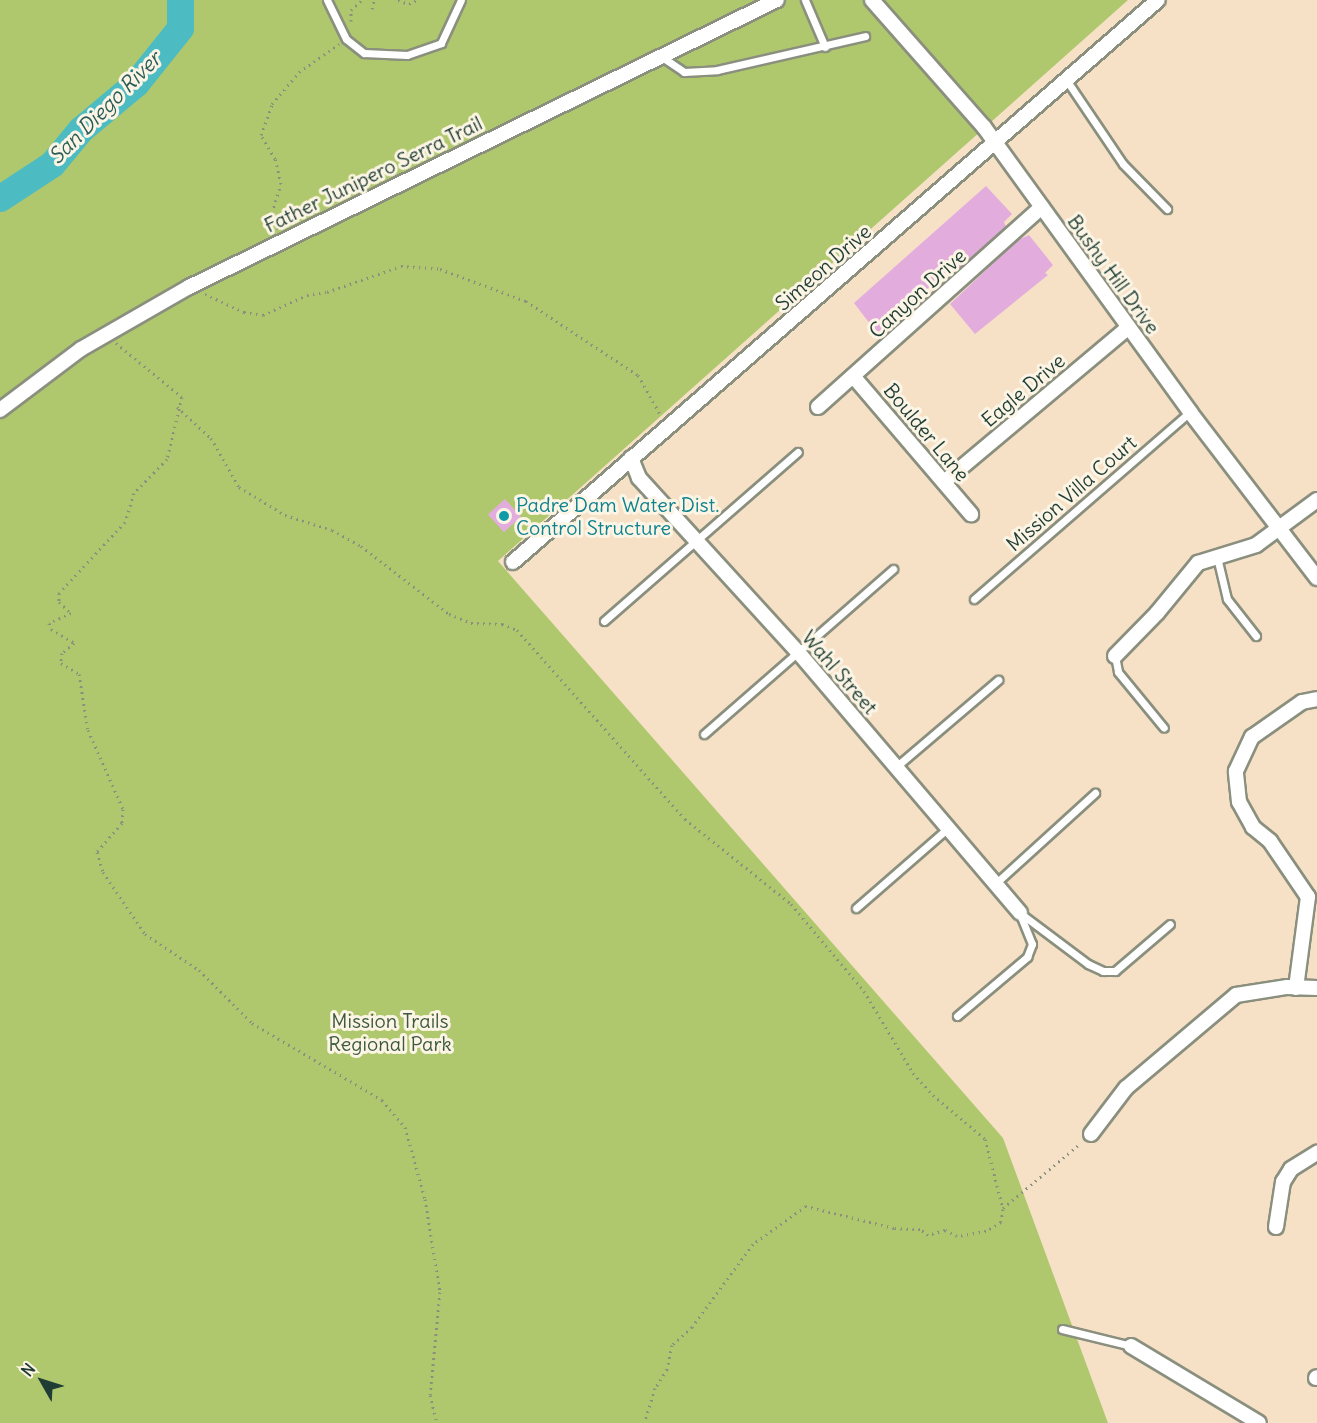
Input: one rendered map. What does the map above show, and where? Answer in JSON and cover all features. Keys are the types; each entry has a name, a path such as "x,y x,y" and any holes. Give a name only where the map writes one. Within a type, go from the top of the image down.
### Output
{"street":[{"name":"Father Junipero Serra Trail","path":"0,410 107,333 189,287 282,239 777,0"},
{"name":"Bushy Hill Drive","path":"872,0 996,144 1190,412 1280,525 1317,578"},
{"name":"Simeon Drive","path":"513,562 667,426 996,144 1158,0"},
{"name":"Canyon Drive","path":"818,407 1042,207"},
{"name":"Eagle Drive","path":"944,482 1128,327"},
{"name":"Boulder Lane","path":"854,376 971,514"},
{"name":"Wahl Street","path":"631,458 639,478 799,653 1020,913"},
{"path":"1115,656 1157,613 1181,579 1198,563 1256,545 1280,525 1317,500"},
{"path":"1296,988 1308,897 1270,842 1249,819 1239,802 1236,771 1251,737 1302,702 1317,699"},
{"path":"1091,1134 1126,1089 1236,995 1296,988 1317,988"},
{"path":"1276,1227 1283,1182 1291,1169 1317,1153"},
{"path":"1131,1346 1259,1423"}],"lane":[{"path":"327,0 346,39 364,53 407,55 441,43 461,0"},
{"path":"805,0 825,47"},
{"path":"662,57 684,72 717,70 865,36"},
{"path":"1067,81 1123,164 1167,209"},
{"name":"Mission Villa Court","path":"974,598 1190,412"},
{"path":"604,621 798,452"},
{"path":"1217,557 1227,599 1256,636"},
{"path":"704,734 894,569"},
{"path":"1115,656 1118,672 1164,728"},
{"path":"897,766 998,680"},
{"path":"996,883 1095,793"},
{"path":"856,908 948,828"},
{"path":"1020,913 1088,964 1104,971 1115,972 1170,924"},
{"path":"957,1016 1027,957 1032,944 1020,913"},
{"path":"1062,1329 1131,1346"}],"path":[{"path":"282,239 272,213 280,184 275,159 261,135 272,104 298,72 346,39 351,31 351,10 362,0"},
{"path":"372,9 374,0"},
{"path":"398,0 409,4 417,0"},
{"path":"189,287 244,312 262,315 307,295 327,292 401,266 440,269 526,301 638,375 667,426"},
{"path":"107,333 125,354 182,397 177,407 167,459 134,493 125,522 60,593 59,602 72,613 50,623 51,630 74,643 62,653 61,663 79,674 88,730 123,810 122,823 97,852 103,872 145,934 199,970 252,1023 382,1100 405,1128 425,1199 440,1292 430,1395 437,1423"},
{"path":"177,407 211,438 239,487 285,515 332,530 361,546 449,614 471,623 502,624 517,630 685,819 791,904 864,991 913,1072 933,1095 985,1139 1003,1209 1001,1222 986,1231 957,1236 945,1230 928,1235 920,1229 894,1228 806,1206 753,1244 692,1327 672,1345 667,1370 655,1388 644,1423"},
{"path":"1003,1209 1091,1134"}],"green space":[{"name":"Mission Trails Regional Park","path":"0,0 1128,0 498,561 1003,1138 1108,1423 0,1423"}],"building":[{"path":"986,186 1012,214 1004,222 1006,227 956,272 952,267 927,289 928,292 877,333 854,303"},
{"path":"1029,235 1053,265 1045,273 1048,275 975,334 950,304 1018,240"},
{"name":"Padre Dam Water Dist. Control Structure","path":"505,499 521,517 504,532 488,514"}],"waterway":[{"name":"San Diego River","path":"0,198 52,164 80,130 136,83 180,28 180,0"}],"place":[{"name":"Padre Dam Water Dist. Control Structure","path":"504,516"}]}
